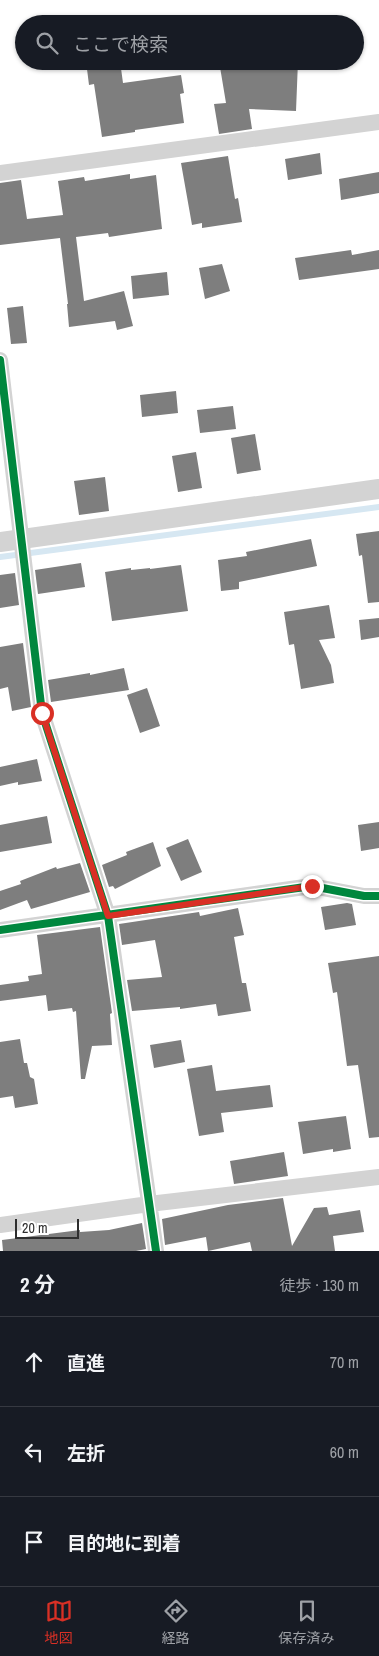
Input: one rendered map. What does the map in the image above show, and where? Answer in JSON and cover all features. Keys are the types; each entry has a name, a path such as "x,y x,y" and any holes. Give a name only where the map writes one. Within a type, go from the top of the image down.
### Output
{"street":[{"path":"0,173 379,122"},
{"path":"0,360 42,713 108,916 156,1251"},
{"path":"0,542 379,489"},
{"path":"0,930 312,886 364,896 379,896"},
{"path":"0,1225 149,1204 379,1177"}],"building":[{"path":"87,70 121,70 123,83 181,75 184,93 180,94 184,123 102,137 94,84 89,85"},
{"path":"220,70 298,70 296,111 249,109 252,129 219,134 214,104 226,103"},
{"path":"320,153 322,174 288,180 285,159"},
{"path":"228,156 235,199 238,198 242,222 202,228 202,223 192,225 181,163"},
{"path":"379,172 379,193 341,200 339,179"},
{"path":"130,174 130,179 156,175 162,229 109,237 108,233 76,237 84,301 124,291 133,326 117,330 115,321 69,327 60,238 0,245 0,183 21,180 27,219 63,215 58,181 84,177 85,181"},
{"path":"351,250 352,255 379,250 379,269 299,280 295,258"},
{"path":"222,264 230,291 205,299 199,268"},
{"path":"167,272 169,295 133,299 131,276"},
{"path":"23,306 27,343 11,344 7,308"},
{"path":"176,391 178,413 142,417 140,395"},
{"path":"233,406 236,429 200,433 197,410"},
{"path":"255,434 261,470 237,474 231,438"},
{"path":"196,452 202,488 178,492 172,456"},
{"path":"105,477 109,511 79,515 74,481"},
{"path":"379,531 379,602 368,603 362,555 359,556 356,534"},
{"path":"311,539 317,566 239,582 239,589 221,591 218,560 247,556 246,552"},
{"path":"81,563 85,587 38,594 35,570"},
{"path":"181,565 188,611 112,621 105,572 131,568 131,570 150,569"},
{"path":"15,573 19,605 0,608 0,575"},
{"path":"329,605 335,638 319,640 331,665 334,683 301,689 294,644 289,645 284,612"},
{"path":"379,618 379,637 361,640 359,620"},
{"path":"23,643 31,707 12,711 8,687 0,689 0,647"},
{"path":"124,668 129,690 51,702 48,680 90,673 90,675"},
{"path":"147,688 160,726 140,733 127,695"},
{"path":"37,759 42,781 18,785 18,782 0,786 0,767"},
{"path":"47,816 52,843 0,852 0,825"},
{"path":"379,822 379,848 361,851 358,825"},
{"path":"188,839 202,872 181,881 166,848"},
{"path":"153,842 161,866 115,889 113,886 109,887 102,865 127,855 126,852"},
{"path":"80,863 90,892 31,909 27,900 0,910 0,891 21,884 20,881 56,867 57,869"},
{"path":"352,904 356,925 325,930 321,907"},
{"path":"238,908 244,935 234,937 242,983 246,983 251,1011 218,1016 216,1004 180,1009 180,1007 132,1011 127,980 162,977 155,940 122,945 119,924 199,912 200,916"},
{"path":"100,927 112,1013 110,1014 112,1045 92,1046 85,1079 81,1079 76,1011 73,1012 72,1008 48,1011 46,995 0,1001 0,985 29,981 28,976 42,974 37,935"},
{"path":"379,956 379,1137 369,1138 358,1065 347,1066 337,992 333,993 328,963"},
{"path":"20,1039 24,1063 27,1063 30,1077 34,1079 38,1104 15,1108 13,1096 0,1098 0,1042"},
{"path":"181,1040 185,1062 154,1068 150,1045"},
{"path":"212,1065 216,1091 270,1085 273,1107 221,1113 224,1132 199,1136 187,1069"},
{"path":"346,1116 351,1149 333,1152 333,1149 303,1154 298,1122"},
{"path":"284,1152 288,1176 234,1184 230,1161"},
{"path":"283,1198 292,1246 314,1208 327,1207 329,1215 360,1210 364,1232 333,1236 335,1251 252,1251 250,1242 208,1251 206,1237 165,1245 162,1219 228,1205"},
{"path":"142,1223 146,1249 136,1251 3,1251 2,1240 80,1230 80,1232 109,1230"}],"waterway":[{"path":"0,557 379,507"}],"cycle path":[{"path":"0,360 42,713 108,916 156,1251"},
{"path":"0,930 312,886 364,896 379,896"}],"route":[{"path":"42,713 108,916 312,886"}]}
